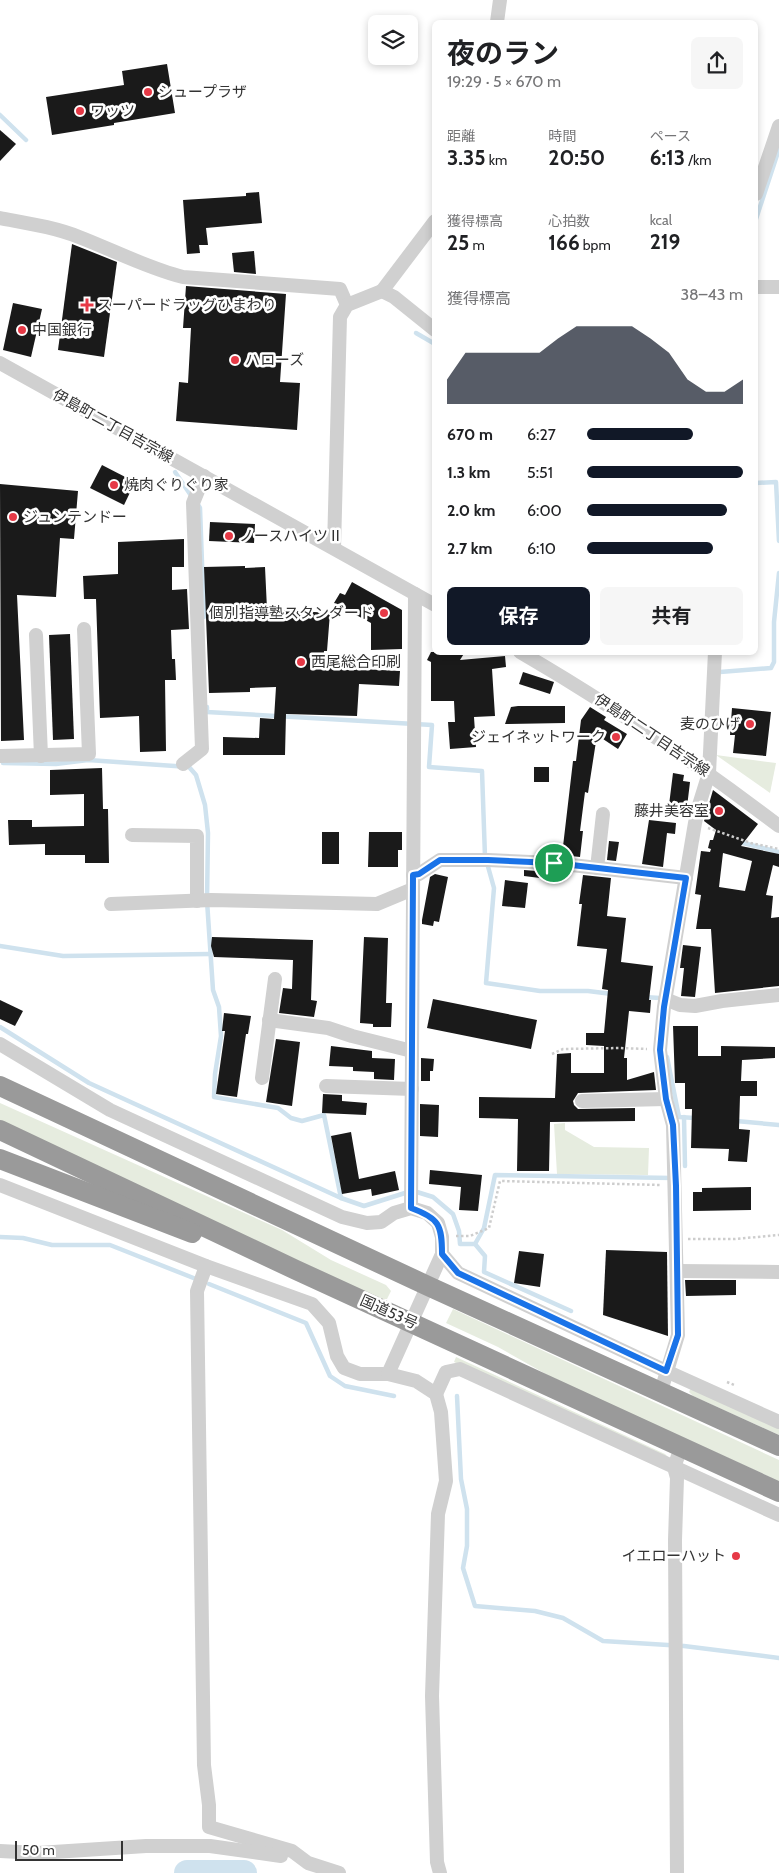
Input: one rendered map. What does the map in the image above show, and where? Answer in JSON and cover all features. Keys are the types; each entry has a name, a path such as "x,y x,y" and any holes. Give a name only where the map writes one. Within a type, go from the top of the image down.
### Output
{"highway":[{"path":"0,1086 428,1286 779,1446"},
{"name":"国道53号","path":"0,1130 296,1270 411,1321 779,1492"},
{"path":"0,1159 45,1175 154,1220 296,1270"}],"street":[{"path":"496,20 500,0"},
{"path":"758,188 779,126"},
{"path":"0,218 55,229 77,236 166,273 183,277 340,290 347,305"},
{"path":"334,548 340,318 347,305 382,290 432,224"},
{"path":"758,287 779,287"},
{"path":"382,290 394,297 432,328"},
{"name":"伊島町二丁目吉宗線","path":"0,363 432,603"},
{"path":"183,764 202,750 194,499 204,476"},
{"path":"388,1374 442,1254 442,1237 438,1223 411,1197 415,594"},
{"path":"0,756 89,754 84,628"},
{"path":"36,635 41,756"},
{"name":"伊島町二丁目吉宗線","path":"525,655 569,680 709,773 779,826"},
{"path":"660,1391 678,1335 676,1186 673,1125 666,1099 660,1050 665,999 695,823 709,773 715,655"},
{"path":"598,868 603,814"},
{"path":"132,834 198,836 204,900"},
{"path":"413,875 419,874 440,860 536,862 686,878"},
{"path":"111,904 204,900 377,904 413,889"},
{"path":"262,1078 275,979"},
{"path":"665,999 680,1005 695,1006 722,1001 779,996"},
{"path":"269,1020 328,1028 412,1051"},
{"path":"0,1044 110,1110 342,1216 367,1223 381,1222 411,1197"},
{"path":"326,1086 412,1089"},
{"path":"582,1101 666,1099"},
{"path":"0,1185 206,1266 312,1304 329,1323 337,1356 344,1368 360,1374 388,1374 416,1381 436,1394 442,1412 446,1481 438,1514 432,1696 437,1862 440,1873"},
{"path":"442,1254 458,1273 779,1422"},
{"path":"206,1266 196,1291 204,1765 210,1827 292,1851 308,1863"},
{"path":"677,1271 779,1272"},
{"path":"436,1394 446,1372 460,1369 779,1515"},
{"path":"677,1873 675,1540 677,1478 674,1467 681,1448"},
{"path":"0,1851 38,1853 146,1846 210,1846 273,1854 339,1873"}],"path":[{"path":"695,823 751,843 779,849"},
{"path":"552,1054 563,1049 619,1048 660,1050"},
{"path":"455,1236 470,1236 489,1228 500,1181 676,1186"},
{"path":"676,1239 735,1239 779,1235"}],"shaded area":[{"path":"716,755 776,763 770,793"},
{"path":"0,1103 282,1230 331,1260 386,1285 391,1291 387,1299 380,1299 0,1121"},
{"path":"565,1123 565,1130 594,1147 649,1148 648,1175 557,1174 554,1124"},
{"path":"453,1309 779,1460 779,1483 770,1477 560,1382 498,1347 446,1323"},
{"path":"456,1357 668,1457 663,1459 454,1362"},
{"path":"691,1388 779,1426 779,1435 693,1396 689,1392"}],"building":[{"path":"167,64 175,113 52,135 46,97 124,85 122,71"},
{"path":"0,130 16,144 0,161"},
{"path":"259,192 262,223 206,228 208,245 199,245 200,253 187,254 183,200 246,196 246,193"},
{"name":"スーパードラッグひまわり","path":"72,244 117,262 104,357 58,350"},
{"path":"254,251 256,274 234,272 232,253"},
{"name":"ハローズ","path":"186,286 286,294 280,382 300,383 297,430 176,421 179,382 188,383 191,328 183,328"},
{"name":"中国銀行","path":"13,303 42,309 31,357 3,350"},
{"path":"102,465 135,482 124,505 90,488"},
{"path":"0,484 78,491 74,539 60,538 56,597 17,595 24,740 1,741"},
{"name":"ノースハイツⅡ","path":"210,522 255,524 254,543 209,541"},
{"path":"184,539 184,567 172,567 172,590 187,589 189,629 171,630 172,659 175,659 176,680 165,680 166,751 140,752 139,716 100,718 96,599 84,599 83,576 118,574 118,542"},
{"path":"245,566 245,568 265,567 267,609 330,613 327,651 324,651 323,667 400,671 399,686 359,684 357,716 286,714 285,755 223,755 223,737 259,738 260,718 274,719 276,687 250,688 250,692 209,693 204,567"},
{"path":"352,582 402,610 402,649 371,650 371,623 334,603 340,593 345,595"},
{"path":"70,634 74,739 53,740 49,635"},
{"path":"431,652 432,655 463,655 460,660 505,656 506,667 492,669 495,716 474,717 476,747 450,749 448,722 455,722 454,701 431,701 431,662 427,660"},
{"path":"523,672 554,682 550,694 519,684"},
{"path":"565,706 565,723 505,724 511,707"},
{"path":"590,707 606,717 604,720 627,734 618,749 597,735 588,793 585,792 580,831 583,831 580,857 562,855 573,761 576,761 581,720"},
{"name":"麦のひげ","path":"732,708 771,712 766,756 733,753 735,735 730,735"},
{"path":"534,767 549,767 549,782 534,782"},
{"path":"102,768 103,809 108,809 109,863 85,863 85,855 45,855 45,844 9,845 8,820 32,820 32,827 84,826 84,794 50,795 50,770"},
{"path":"673,773 684,775 683,781 690,782 687,807 669,805"},
{"path":"713,790 758,824 741,846 779,854 779,867 773,865 766,895 773,896 771,918 779,917 779,986 715,993 711,929 696,929 701,895 695,894 701,851 710,852 711,849 708,848 710,840 713,840 716,830 704,821","holes":["723,853 752,861 745,891 719,887"]},
{"path":"649,820 676,823 675,834 667,833 663,867 642,864"},
{"path":"322,832 339,832 339,864 322,864"},
{"path":"369,832 402,832 402,850 398,850 398,867 368,867"},
{"path":"609,841 619,842 616,861 607,860"},
{"path":"524,870 549,872 548,879 524,876"},
{"path":"435,874 448,877 439,922 434,921 433,926 422,924 422,920 430,877"},
{"path":"583,875 611,878 607,916 626,918 621,962 653,966 649,1000 651,1000 650,1013 629,1011 624,1058 627,1058 627,1080 654,1072 656,1090 578,1093 573,1101 578,1109 635,1108 635,1121 550,1122 549,1171 517,1171 518,1119 479,1118 479,1097 555,1098 557,1054 571,1053 571,1073 604,1073 604,1046 586,1045 586,1033 604,1033 608,990 602,989 607,949 577,946 582,904 579,904"},
{"path":"505,880 528,883 525,908 502,906"},
{"path":"212,937 313,940 311,1000 317,1001 314,1017 279,1013 283,988 292,989 293,960 214,957 211,946"},
{"path":"364,937 388,938 386,1003 392,1003 391,1027 373,1027 373,1024 360,1023"},
{"path":"683,945 701,947 695,997 681,996 684,968 680,968"},
{"path":"433,999 537,1020 531,1049 427,1028"},
{"path":"0,1000 23,1011 15,1026 0,1019"},
{"path":"224,1013 251,1016 248,1034 246,1034 237,1097 216,1094 225,1031 222,1031"},
{"path":"673,1026 698,1026 698,1056 721,1056 721,1046 775,1047 775,1058 742,1060 741,1081 757,1081 757,1096 740,1096 739,1129 750,1130 747,1162 728,1161 729,1149 691,1148 692,1109 685,1109 685,1083 675,1083"},
{"path":"276,1039 300,1042 292,1106 266,1102"},
{"path":"331,1046 372,1051 372,1058 395,1059 394,1080 374,1079 374,1072 353,1071 353,1067 329,1066"},
{"path":"421,1058 434,1059 433,1071 430,1071 430,1081 421,1081"},
{"path":"323,1094 342,1095 342,1101 367,1103 366,1115 322,1113"},
{"path":"420,1104 439,1105 438,1137 420,1136"},
{"path":"351,1132 359,1179 395,1171 399,1190 372,1196 371,1189 342,1194 331,1136"},
{"path":"430,1170 482,1175 478,1211 459,1210 461,1187 429,1184"},
{"path":"751,1187 751,1210 693,1211 693,1192 702,1192 702,1188"},
{"path":"606,1250 667,1252 668,1336 603,1315"},
{"path":"519,1251 544,1254 540,1287 514,1283"},
{"path":"685,1280 736,1280 736,1295 686,1296"}],"waterway":[{"path":"0,115 26,140"},
{"path":"758,213 779,149"},
{"path":"416,333 432,342"},
{"path":"175,472 192,497"},
{"path":"758,483 776,482 779,541"},
{"path":"197,503 200,508 204,617"},
{"path":"720,672 771,668 774,662 774,622 779,573"},
{"path":"207,707 207,712 432,725 429,767 482,771 485,857"},
{"path":"3,763 56,764 88,760 189,767 196,775 205,805 208,833 207,901 213,990 219,1007 221,1036 215,1074 214,1097 278,1108 291,1118 302,1121 324,1115 341,1198 364,1206 405,1193 417,1192 433,1197 453,1214 459,1231 460,1244 475,1244 485,1256 484,1272 571,1311"},
{"path":"739,842 779,852"},
{"path":"487,863 494,888 486,983 540,991 588,991 612,994"},
{"path":"0,946 63,956 210,954"},
{"path":"644,997 660,998"},
{"path":"0,1027 89,1083 341,1198"},
{"path":"667,1057 679,1117 695,1118"},
{"path":"684,1117 685,1166"},
{"path":"736,1121 779,1125"},
{"path":"475,1244 484,1228 495,1175 672,1178"},
{"path":"0,1237 23,1238 52,1245 110,1245 196,1279"},
{"path":"209,1284 306,1323 330,1376 345,1386 394,1396"},
{"path":"457,1396 461,1479 467,1509 467,1546 463,1568 475,1606 535,1611 563,1618 603,1641 684,1646 779,1658"},
{"path":"187,1873 244,1873"}],"place":[{"name":"シュープラザ","path":"148,92"},
{"name":"ワッツ","path":"80,111"},
{"name":"スーパードラッグひまわり","path":"87,305"},
{"name":"中国銀行","path":"22,330"},
{"name":"ハローズ","path":"235,360"},
{"name":"焼肉ぐりぐり家","path":"114,485"},
{"name":"ジュンテンドー","path":"13,517"},
{"name":"ノースハイツⅡ","path":"229,536"},
{"name":"個別指導塾スタンダード","path":"384,613"},
{"name":"西尾総合印刷","path":"301,662"},
{"name":"麦のひげ","path":"750,724"},
{"name":"ジェイネットワーク","path":"616,737"},
{"name":"藤井美容室","path":"719,811"},
{"name":"イエローハット","path":"736,1556"}],"route":[{"path":"440,860 554,863 686,878 664,1007 660,1050 666,1099 673,1125 676,1186 678,1335 666,1371 458,1273 442,1254 442,1237 438,1223 427,1214 411,1208 413,875 419,874 440,860"}]}
